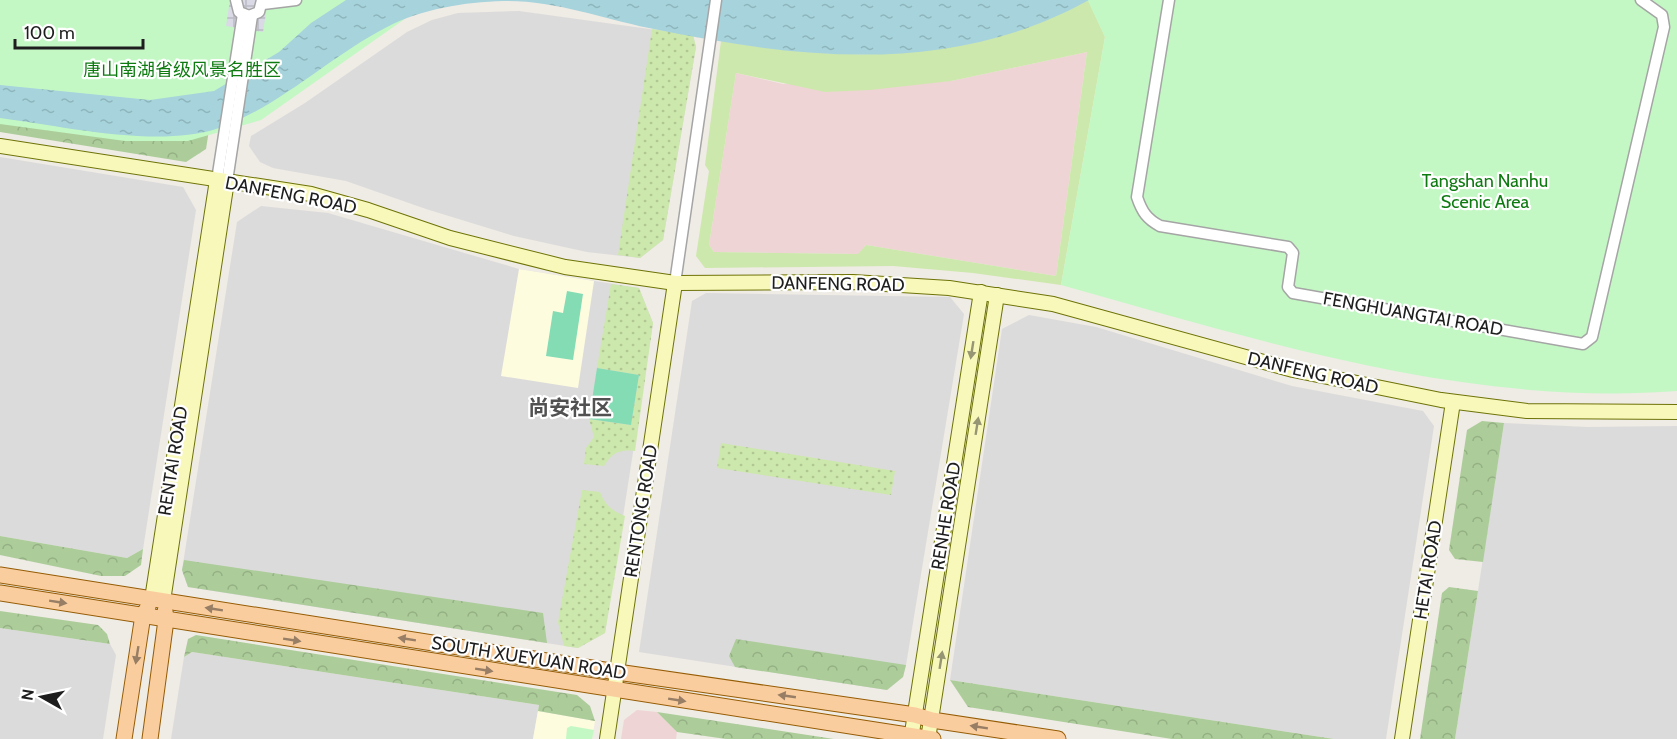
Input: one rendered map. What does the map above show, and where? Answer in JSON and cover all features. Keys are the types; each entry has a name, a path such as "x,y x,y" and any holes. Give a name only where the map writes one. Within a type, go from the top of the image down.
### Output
{"main road":[{"name":"DANFENG ROAD","path":"0,146 343,202 450,238 524,258 675,283 866,283 981,292 1063,306 1293,370 1453,402 1527,411 1677,412"},
{"name":"RENTAI ROAD","path":"150,739 166,620 157,600 222,181"},
{"name":"RENTONG ROAD","path":"607,739 675,283"},
{"name":"RENHE ROAD","path":"911,737 981,292"},
{"name":"RENHE ROAD","path":"930,739 997,295"},
{"name":"HETAI ROAD","path":"1402,739 1453,402"},
{"name":"SOUTH XUEYUAN ROAD","path":"0,575 617,672 915,715 932,720 1058,739"},
{"name":"SOUTH XUEYUAN ROAD","path":"0,593 930,739"},
{"name":"RENTAI ROAD","path":"124,739 143,615 157,600"}],"street":[{"path":"236,0 237,8 247,15 259,12 262,2 296,0"},
{"path":"675,283 716,0"},
{"name":"FENGHUANGTAI ROAD","path":"1169,0 1137,197 1142,211 1150,221 1160,226 1288,247 1293,253 1288,287 1293,293 1583,344 1592,337 1664,27 1662,15 1641,0"},
{"path":"222,181 247,15"}],"shaded area":[{"path":"230,0 268,0 263,32 226,26"},
{"path":"519,11 693,35 696,47 663,240 640,258 587,252 514,236 346,181 273,168 260,162 249,146 251,136 305,103 407,32 432,20 458,13"},
{"path":"1087,52 1056,276 866,245 859,254 714,252 709,245 736,73 783,84 951,81"},
{"path":"0,157 183,187 196,210 143,549 127,558 0,536"},
{"path":"261,206 328,213 519,269 639,288 653,323 605,633 578,648 188,587 182,570 237,222"},
{"path":"519,269 594,281 578,388 501,376"},
{"path":"706,293 950,297 964,314 906,665 903,677 887,690 639,652 692,301"},
{"path":"1029,315 1096,327 1292,386 1423,411 1434,426 1386,739 1334,739 950,680 1002,329"},
{"path":"1504,423 1587,427 1677,426 1677,739 1455,739"},
{"path":"0,628 110,644 116,655 103,739 0,739"},
{"path":"192,652 539,705 533,739 171,739 184,657"},
{"path":"637,710 657,712 677,732 676,739 621,739 624,720"},
{"path":"538,711 595,721 592,739 533,739"}],"green space":[{"name":"唐山南湖省级风景名胜区","path":"0,0 446,0 426,4 261,120 188,141 125,141 0,124"},
{"name":"Tangshan Nanhu Scenic Area","path":"598,0 1677,0 1677,391 1598,393 1520,389 1442,379 1365,365 1288,347 1061,285 1105,37 1088,1 1053,11"},
{"path":"1088,0 1105,37 1061,285 973,273 893,266 705,268 696,256 709,171 705,165 721,41 815,53 909,52 955,46 1001,36 1045,21","holes":["1087,52 1056,276 866,245 858,254 714,252 709,245 736,73 825,92 870,90 951,81"]},
{"path":"652,29 693,35 696,47 663,240 640,258 618,255"},
{"path":"0,118 209,130 206,149 186,162 0,132"},
{"path":"611,284 639,288 653,323 635,451 616,453 604,466 584,464 586,448 594,437 589,419 631,425 639,375 597,368"},
{"path":"567,291 583,294 573,360 546,356 553,311 563,313"},
{"path":"597,368 639,375 631,425 589,419"},
{"path":"1482,421 1504,423 1483,562 1455,559 1449,550 1467,430"},
{"path":"721,443 895,471 891,495 717,468"},
{"path":"582,490 600,492 610,507 625,516 605,633 578,648 564,646 558,622"},
{"path":"0,536 127,558 143,549 141,565 125,576 101,576 0,555"},
{"path":"184,560 543,613 547,643 188,587 182,570"},
{"path":"1449,587 1478,591 1455,739 1420,739 1442,593"},
{"path":"0,611 98,625 107,634 110,644 0,628"},
{"path":"196,635 577,695 590,706 595,721 538,711 539,705 192,652 184,657 188,639"},
{"path":"736,639 906,665 903,677 887,690 735,667 729,656"},
{"path":"950,680 1334,739 1172,739 968,707"},
{"path":"657,712 834,739 726,739 677,732"},
{"path":"571,726 594,730 592,739 566,739 567,728"}],"water":[{"path":"346,0 1089,0 1036,25 983,41 928,51 873,54 817,53 761,48 649,28 540,3 503,1 474,3 414,15 387,27 365,39 261,108 216,129 192,134 138,136 0,118 0,85 150,100 214,91 279,52 311,23"}],"district":[{"name":"尚安社区","path":"570,408"}]}
